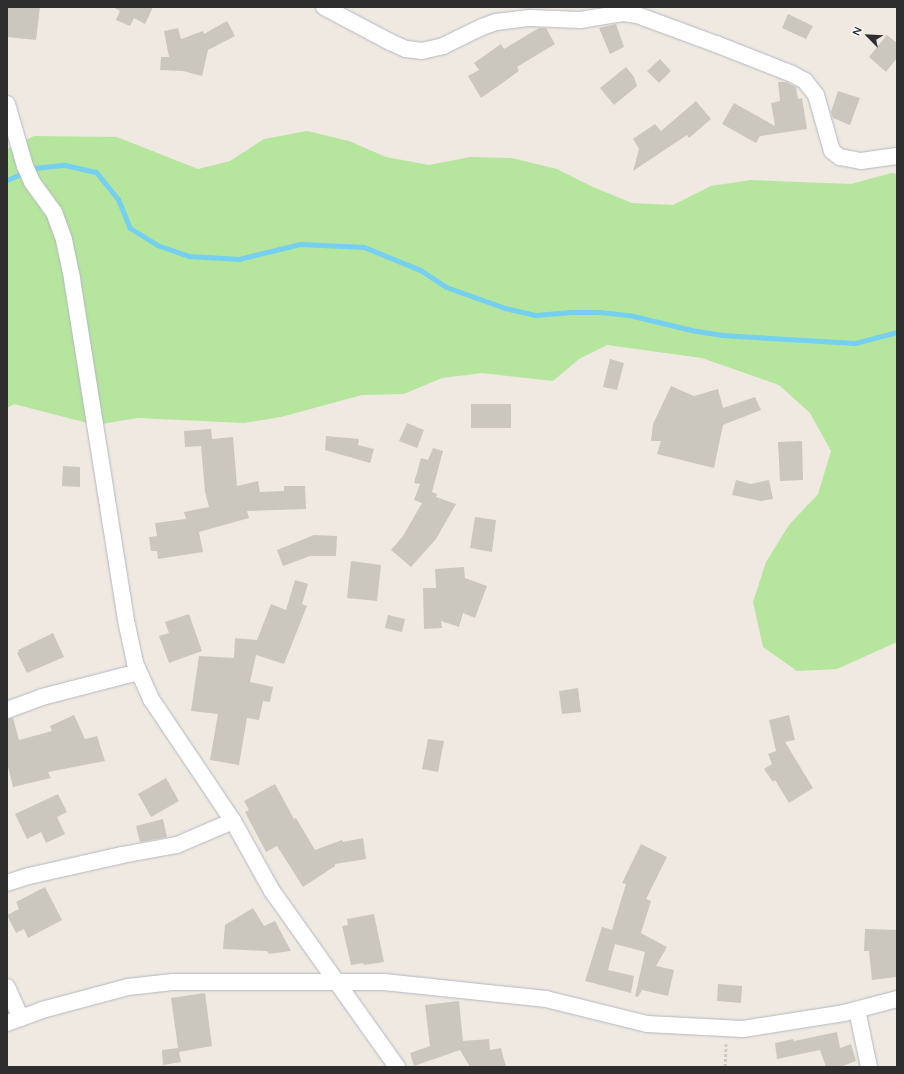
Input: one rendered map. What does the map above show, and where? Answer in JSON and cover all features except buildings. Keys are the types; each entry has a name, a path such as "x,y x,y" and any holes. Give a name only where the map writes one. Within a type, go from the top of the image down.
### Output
{"street":[{"path":"324,7 390,42 406,49 422,51 443,46 482,27 530,12 580,20 624,13 636,16 716,44 792,74 812,87 816,95 832,151 840,157 861,161 897,156"},
{"path":"7,104 25,166 32,182 54,212 64,240 72,279 127,625 135,662 151,699 233,821 272,891 338,982 391,1064"},
{"path":"7,710 42,697 139,672"},
{"path":"7,883 29,876 114,856 177,845 233,821"},
{"path":"7,986 14,1020 128,987 165,983 384,982 546,999 647,1024 742,1029 844,1014 897,998"},
{"path":"857,1010 870,1067"}],"path":[{"path":"725,1067 727,1028"}],"green space":[{"path":"307,131 349,141 386,157 429,165 470,157 512,158 557,169 593,187 632,203 673,205 711,186 751,180 851,184 891,173 897,174 897,642 837,669 797,671 763,647 753,602 766,562 789,525 818,494 831,451 810,413 779,385 702,358 607,345 579,359 553,381 482,373 442,378 404,394 362,395 281,417 244,423 138,418 95,425 14,404 7,408 7,149 34,136 117,137 198,169 230,161 264,139"}],"waterway":[{"path":"7,180 34,168 65,165 96,172 118,199 130,228 157,245 189,256 239,259 300,244 364,247 420,270 446,287 505,308 536,315 568,312 599,312 629,315 691,330 721,335 855,343 897,332"}]}
